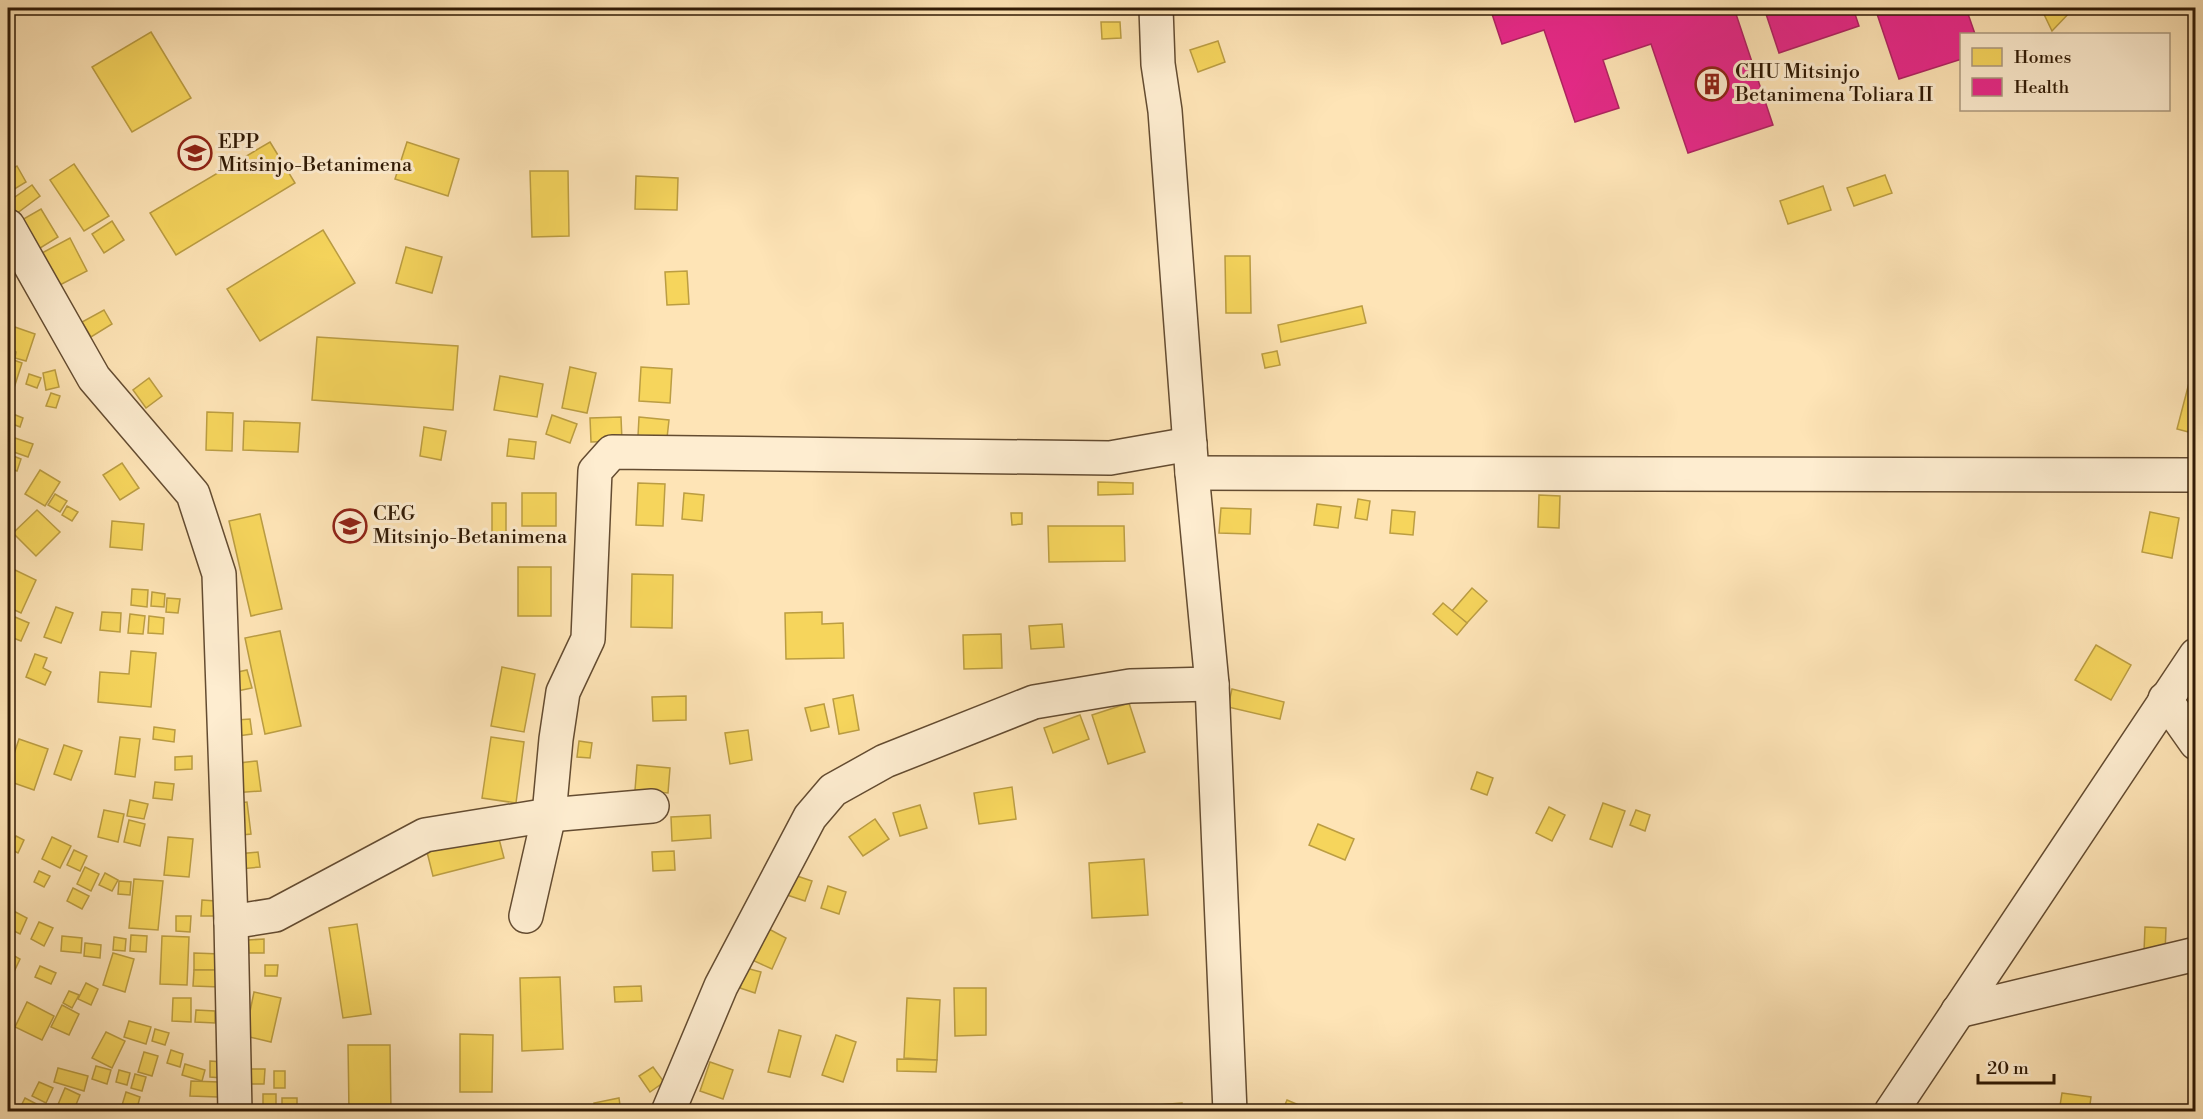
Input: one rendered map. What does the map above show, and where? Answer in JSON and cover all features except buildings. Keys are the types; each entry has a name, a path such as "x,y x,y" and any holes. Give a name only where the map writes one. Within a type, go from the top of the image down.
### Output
{"street":[{"path":"1156,8 1158,64 1165,111 1191,458 1212,684 1230,1112"},
{"path":"8,226 94,378 193,494 219,574 235,1112"},
{"path":"526,916 549,815 563,692 588,639 595,471 612,452 1191,458 2196,475"},
{"path":"1891,1112 2196,655"},
{"path":"668,1112 721,986 810,817 833,790 885,760 1034,702 1130,686 1212,684"},
{"path":"2165,699 2196,743"},
{"path":"231,922 274,915 425,835 549,815 652,806"},
{"path":"1958,1011 2196,954"}],"place":[{"name":"CHU Mitsinjo Betanimena Toliara II","path":"1712,84"},
{"name":"EPP Mitsinjo-Betanimena","path":"195,153"},
{"name":"CEG Mitsinjo-Betanimena","path":"350,526"}]}
